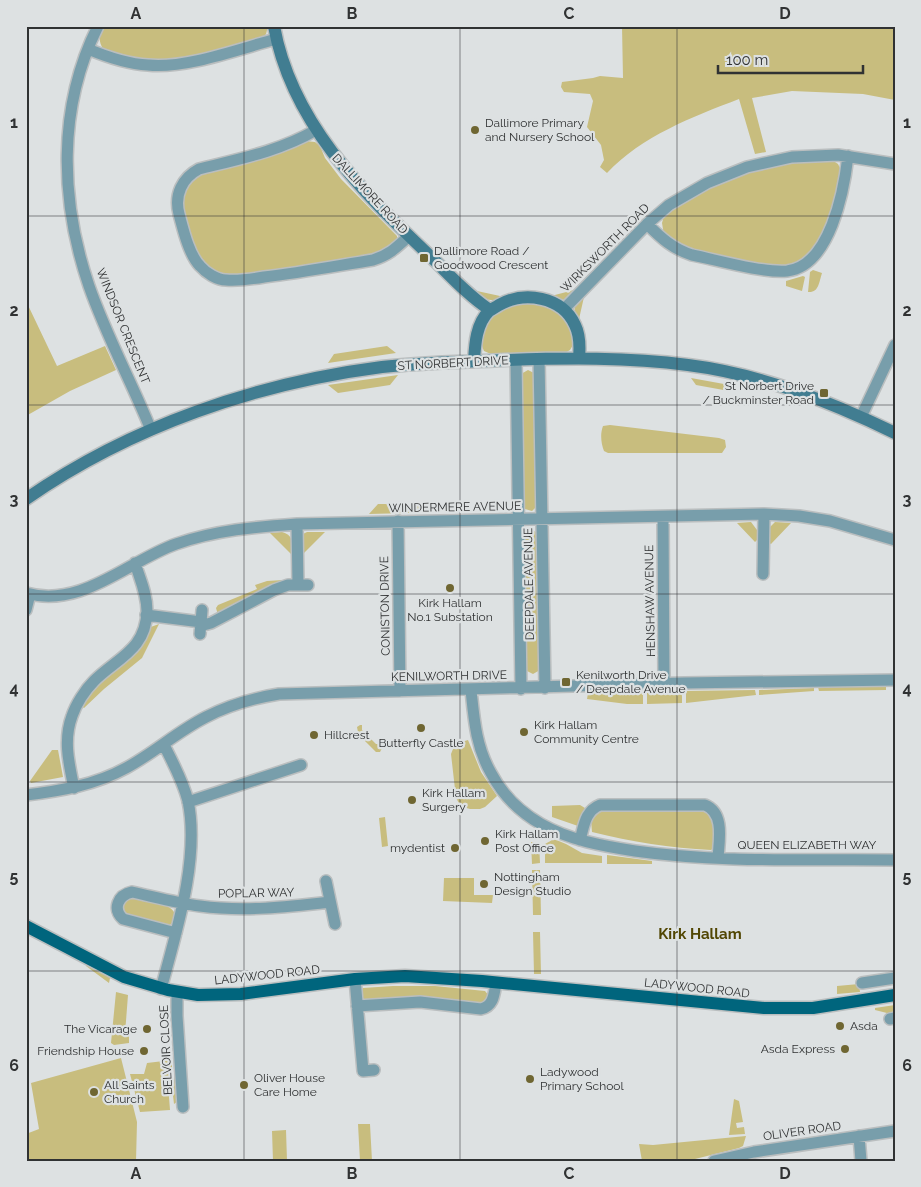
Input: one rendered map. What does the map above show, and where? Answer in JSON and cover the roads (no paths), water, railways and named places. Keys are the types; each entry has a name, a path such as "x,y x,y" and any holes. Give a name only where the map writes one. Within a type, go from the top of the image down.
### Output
{"main road":[{"name":"LADYWOOD ROAD","path":"26,926 116,974 161,989 205,995 241,994 354,978 405,976 764,1008 813,1008 895,995"}],"street":[{"name":"WINDSOR CRESCENT","path":"98,26 81,69 73,98 66,153 67,181 73,225 90,286 150,430"},
{"path":"88,49 127,62 148,65 175,64 208,57 275,33"},
{"name":"DALLIMORE ROAD","path":"275,33 289,78 316,130 335,157 409,236 475,300 490,310"},
{"path":"316,130 280,148 199,169 186,179 177,198 178,210 184,233 200,267 215,278 225,280 282,275 379,258 392,252 409,236"},
{"name":"WIRKSWORTH ROAD","path":"564,309 668,206 707,183 747,167 792,157 814,155 848,156 895,164"},
{"path":"648,224 669,244 692,255 764,270 794,270 804,266 823,244 841,199 848,156"},
{"path":"474,361 478,331 490,310 516,298 532,297 548,301 564,309 572,319 578,334 579,358"},
{"path":"861,417 895,345"},
{"name":"ST NORBERT DRIVE","path":"26,499 72,470 150,430 206,408 299,382 383,367 474,361 579,358 689,365 735,374 817,398 895,433"},
{"name":"DEEPDALE AVENUE","path":"539,359 545,688"},
{"name":"DEEPDALE AVENUE","path":"516,360 521,689"},
{"path":"763,574 764,514"},
{"name":"WINDERMERE AVENUE","path":"28,593 56,595 86,589 176,544 217,532 249,527 297,524 764,514 799,516 830,521 895,540"},
{"name":"HENSHAW AVENUE","path":"663,517 664,684"},
{"name":"CONISTON DRIVE","path":"398,521 400,691"},
{"path":"146,615 211,623 264,595 288,586 303,585 297,524"},
{"path":"74,788 67,748 72,716 82,697 95,680 127,656 134,647 140,636 146,615 145,594 135,563"},
{"path":"26,610 28,593"},
{"name":"KENILWORTH DRIVE","path":"26,795 74,788 102,779 125,769 206,717 228,707 264,696 302,693 895,680"},
{"name":"QUEEN ELIZABETH WAY","path":"471,690 476,735 480,749 495,779 512,801 532,818 554,830 580,840 604,846 660,854 718,858 895,860"},
{"path":"161,989 176,933 188,874 191,843 188,802 178,771 164,744"},
{"path":"273,760 277,773"},
{"path":"188,802 301,765"},
{"name":"QUEEN ELIZABETH WAY","path":"580,840 588,814 593,808 600,805 705,805 713,809 718,817 718,858"},
{"path":"326,881 335,924"},
{"name":"POPLAR WAY","path":"176,933 123,919 118,915 118,903 125,893 132,892 182,903 253,910 289,908 330,902"},
{"path":"354,978 363,1071 374,1070"},
{"path":"868,980 895,978"},
{"path":"357,1006 420,1002 482,1009 487,1008 493,1001 496,983"},
{"name":"BELVOIR CLOSE","path":"177,992 184,1107"},
{"name":"OLIVER ROAD","path":"715,1161 754,1152 895,1131"},
{"path":"859,1136 861,1161"}],"place":[{"name":"Dallimore Primary and Nursery School","path":"475,130"},
{"name":"Dallimore Road / Goodwood Crescent","path":"424,258"},
{"name":"St Norbert Drive / Buckminster Road","path":"824,393"},
{"name":"Kirk Hallam No.1 Substation","path":"450,588"},
{"name":"Kenilworth Drive / Deepdale Avenue","path":"566,682"},
{"name":"Butterfly Castle","path":"421,728"},
{"name":"Kirk Hallam Community Centre","path":"524,732"},
{"name":"Hillcrest","path":"314,735"},
{"name":"Kirk Hallam Surgery","path":"412,800"},
{"name":"Kirk Hallam Post Office","path":"485,841"},
{"name":"mydentist","path":"455,848"},
{"name":"Nottingham Design Studio","path":"484,884"},
{"name":"Asda","path":"840,1026"},
{"name":"The Vicarage","path":"147,1029"},
{"name":"Asda Express","path":"845,1049"},
{"name":"Friendship House","path":"144,1051"},
{"name":"Ladywood Primary School","path":"530,1079"},
{"name":"Oliver House Care Home","path":"244,1085"},
{"name":"All Saints Church","path":"94,1092"}],"district":[{"name":"Kirk Hallam","path":"700,934"}]}
